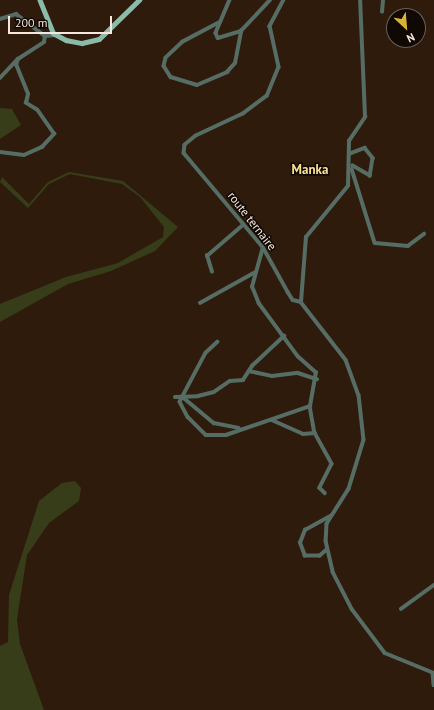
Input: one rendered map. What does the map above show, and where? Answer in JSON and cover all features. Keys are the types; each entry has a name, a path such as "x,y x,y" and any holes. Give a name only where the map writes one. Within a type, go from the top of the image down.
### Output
{"main road":[{"path":"40,0 56,35 73,42 99,39 139,0"}],"street":[{"path":"230,0 219,23 216,38 241,31 270,0"},
{"name":"route ternaire","path":"284,0 270,26 279,67 267,96 243,114 196,136 183,149 189,162 263,247 293,300 301,302 346,360 361,404 364,440 358,468 349,489 330,516"},
{"path":"360,0 366,110 362,123 352,135 349,154 375,243 408,246 424,234"},
{"path":"382,12 383,0"},
{"path":"0,19 16,14 45,36 56,35"},
{"path":"219,23 184,42 166,58 164,66 171,77 197,85 227,72 235,63 241,31"},
{"path":"0,78 18,59 44,42 45,36"},
{"path":"0,152 24,155 42,147 54,134 37,110 26,103 28,94 17,70 18,59"},
{"path":"349,154 361,148 368,150 373,158 373,173 364,176 352,164"},
{"path":"301,302 306,237 345,192 352,164"},
{"path":"212,272 207,256 243,225"},
{"path":"263,247 254,273 252,287 259,304 318,379"},
{"path":"200,303 254,273"},
{"path":"175,397 185,397 214,392 230,381 243,380 249,371 284,336"},
{"path":"218,342 206,353 181,406 206,435 219,437 239,428 272,420 310,406"},
{"path":"249,371 272,376 298,373 318,379"},
{"path":"318,379 310,406 315,432 332,464 320,488 325,493"},
{"path":"185,397 214,422 239,428"},
{"path":"272,420 303,434 315,432"},
{"path":"330,516 327,550 336,581 376,643 390,656 434,673 434,685"},
{"path":"327,550 320,556 305,556 300,543 305,530 330,516"},
{"path":"401,609 434,585"}],"green space":[{"path":"0,108 12,109 21,125 0,139"},
{"path":"69,172 123,181 178,227 155,251 111,271 68,284 0,322 0,304 66,277 118,263 163,237 164,227 140,197 122,184 70,174 49,184 28,208 0,182 2,177 29,204 48,182"},
{"path":"75,481 81,488 79,501 49,523 27,555 17,619 20,644 44,710 0,710 0,646 8,642 9,595 39,501 62,483"}],"district":[{"name":"Manka","path":"310,170"}]}
